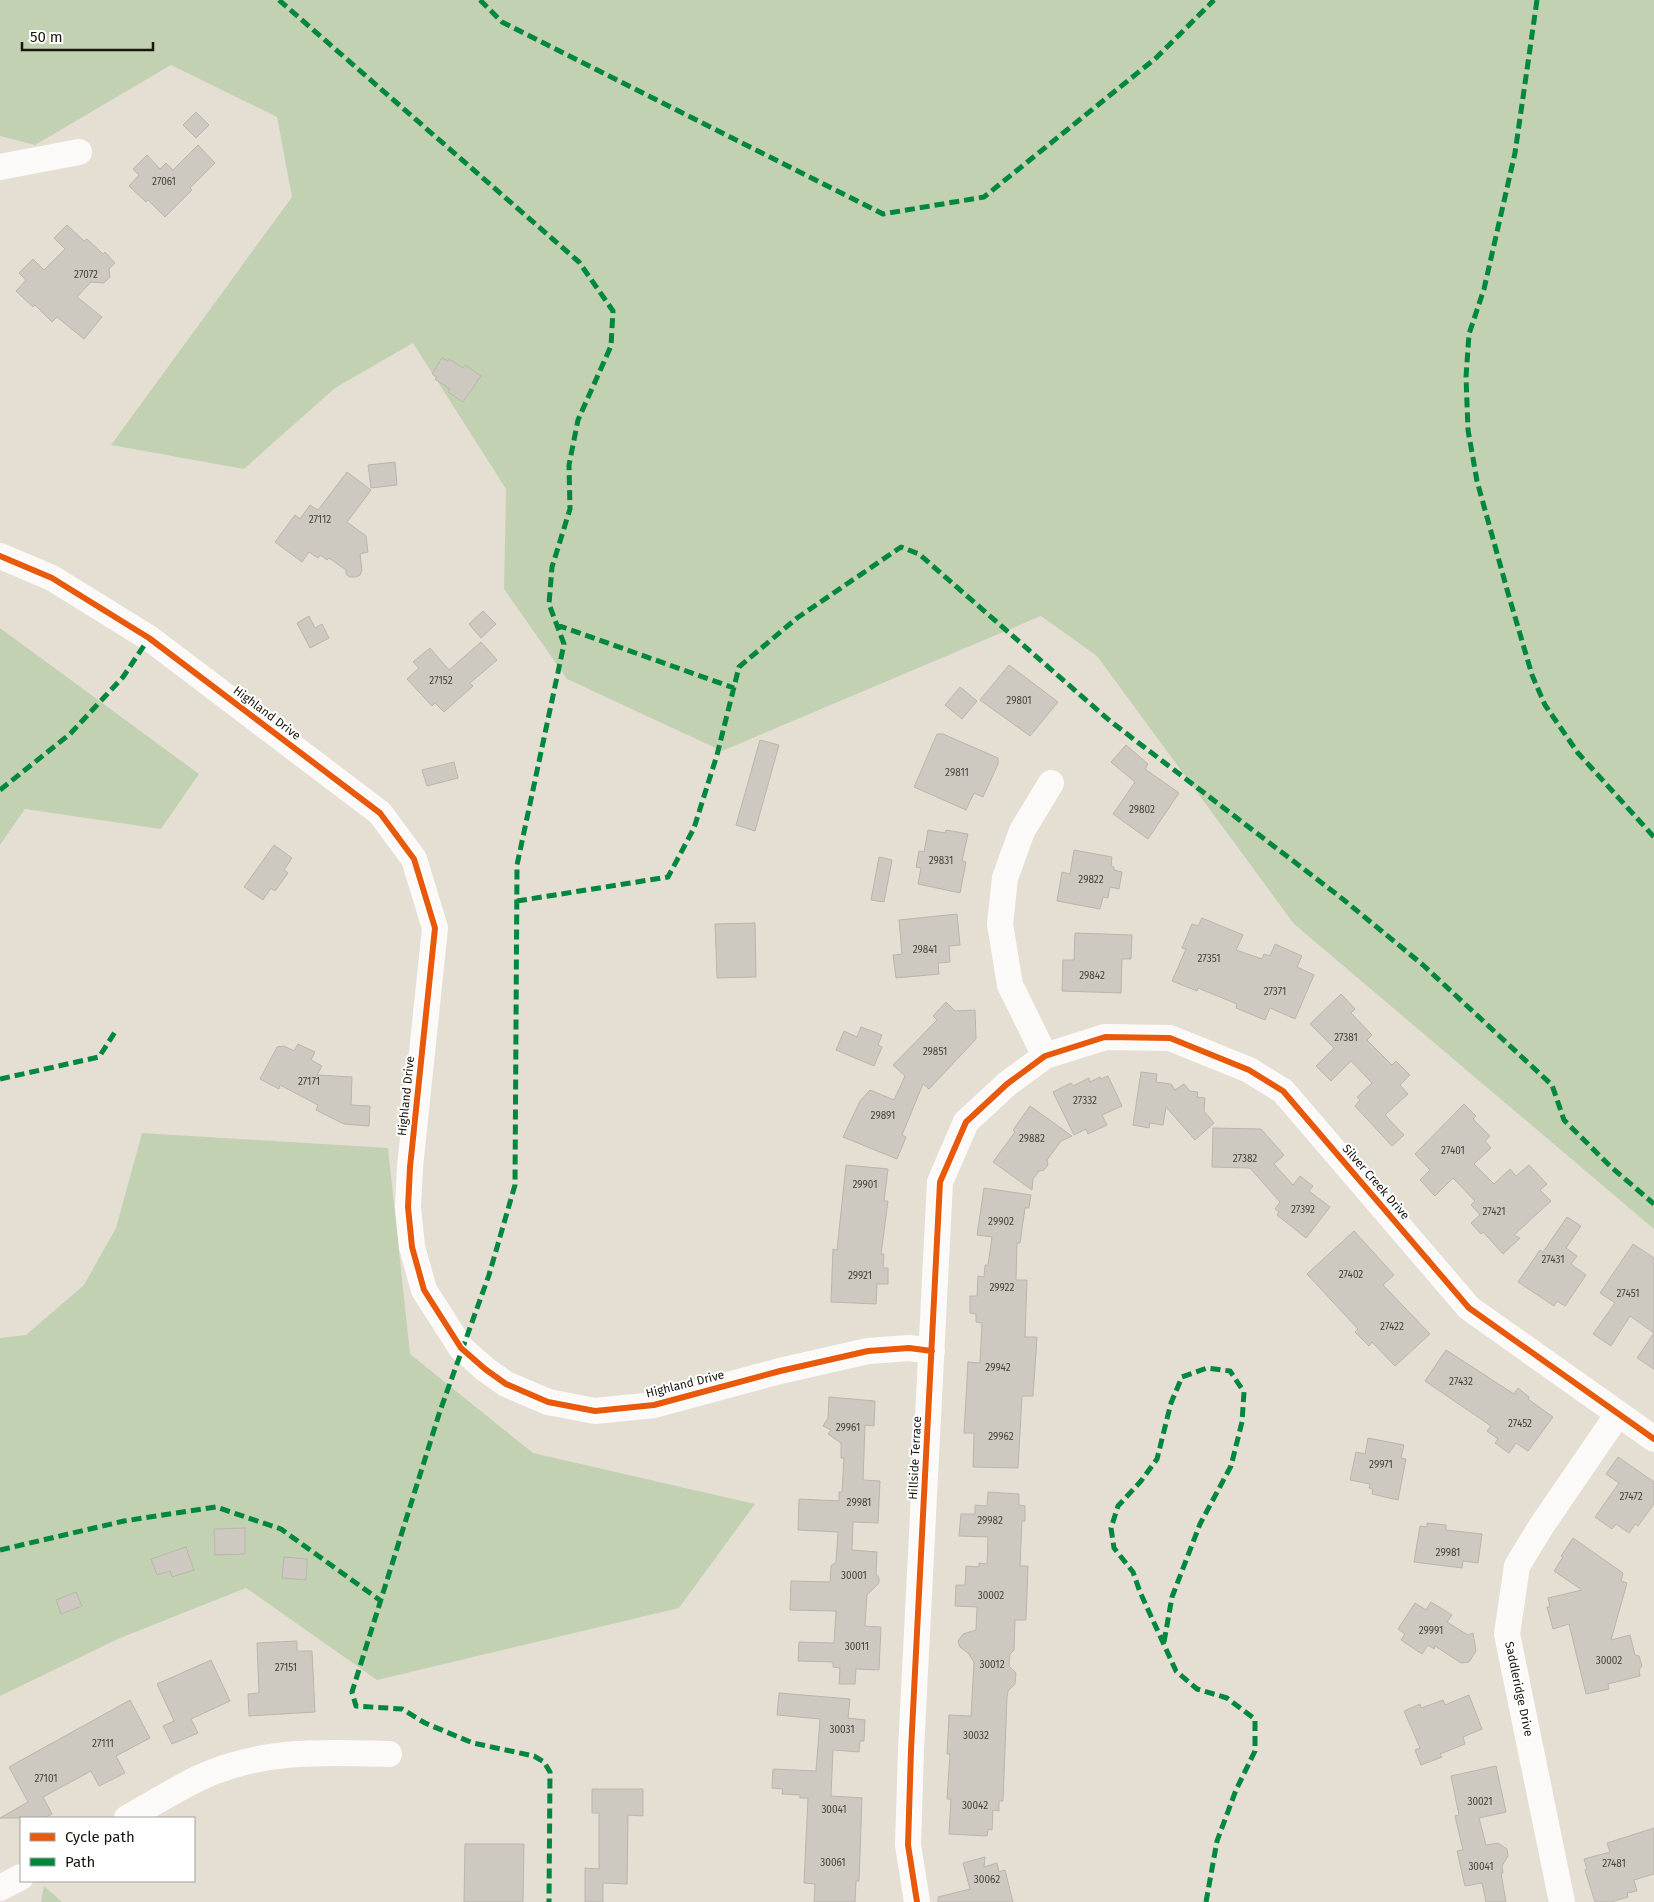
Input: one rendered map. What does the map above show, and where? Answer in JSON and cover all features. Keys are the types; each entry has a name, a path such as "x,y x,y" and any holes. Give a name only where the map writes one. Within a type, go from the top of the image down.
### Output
{"street":[{"path":"0,167 79,152"},
{"name":"Highland Drive","path":"0,556 52,578 149,638 380,813 414,859 435,928 410,1167 408,1207 412,1247 424,1290 461,1348 485,1370 506,1384 548,1402 595,1411 654,1406 780,1371 868,1351 909,1348 932,1351"},
{"path":"1045,1056 1010,985 1000,924 1005,878 1022,831 1051,783"},
{"name":"Silver Creek Drive","path":"1045,1056 1105,1036 1170,1038 1249,1070 1283,1091 1469,1308 1654,1439"},
{"name":"Hillside Terrace","path":"917,1902 908,1845 940,1182 966,1122 1007,1084 1045,1056"},
{"name":"Saddleridge Drive","path":"1562,1902 1507,1634 1518,1566 1542,1524 1618,1414"},
{"path":"129,1817 198,1779 234,1766 272,1756 303,1752 389,1754"}],"green space":[{"path":"0,0 1654,0 1654,1229 1294,924 1097,656 1041,616 722,751 567,679 504,589 506,489 413,343 335,388 244,469 111,445 292,197 277,117 171,65 35,145 0,136"},
{"path":"0,628 199,774 161,829 25,809 0,845"},
{"path":"142,1133 388,1148 410,1354 533,1453 755,1504 679,1608 377,1680 246,1588 120,1638 0,1696 0,1338 26,1335 84,1285 116,1228"},
{"path":"44,1886 62,1902 41,1902"}],"building":[{"path":"196,112 209,125 196,138 183,125"},
{"path":"198,145 215,163 165,217 148,200 146,202 129,186 139,175 133,169 147,155 160,169 166,163 173,170"},
{"path":"67,225 84,241 87,239 103,254 105,252 115,263 109,269 110,277 104,283 91,282 77,297 102,317 84,339 57,317 52,322 35,305 33,307 16,291 26,280 19,273 33,259 44,270 65,249 54,238"},
{"path":"442,358 448,361 449,359 463,368 465,365 481,376 463,402 448,392 450,389 435,379 437,377 432,374"},
{"path":"395,462 397,485 371,488 368,465"},
{"path":"347,472 371,490 347,522 366,536 368,552 360,554 362,570 360,575 356,577 350,577 346,574 346,570 329,558 327,560 320,555 318,558 309,552 302,562 275,542 295,515 300,519 310,505 318,510"},
{"path":"483,611 496,624 481,638 469,624"},
{"path":"309,616 315,628 322,624 329,638 310,648 297,623"},
{"path":"481,642 497,660 470,683 473,686 444,712 435,703 432,706 407,679 419,668 413,662 430,648 449,670"},
{"path":"1009,665 1058,702 1030,736 980,700"},
{"path":"960,687 977,701 962,719 945,705"},
{"path":"937,734 943,734 998,758 998,764 983,797 974,793 966,810 914,787"},
{"path":"760,740 779,745 755,831 736,825"},
{"path":"1126,745 1148,764 1145,769 1179,793 1148,839 1113,814 1135,782 1111,762"},
{"path":"454,762 458,778 427,786 422,770"},
{"path":"928,830 945,833 946,830 968,834 962,861 966,862 960,893 918,884 921,868 916,867 919,851 924,852"},
{"path":"274,845 292,858 284,870 288,873 275,891 271,888 263,900 244,887"},
{"path":"1074,850 1112,857 1111,866 1114,867 1114,870 1122,872 1119,889 1110,887 1108,898 1103,897 1100,909 1057,901 1062,872 1070,874"},
{"path":"879,857 892,860 884,902 871,900"},
{"path":"957,914 960,945 949,946 950,962 938,963 939,974 896,978 893,955 902,954 899,920"},
{"path":"1202,918 1243,935 1236,950 1262,959 1264,954 1270,956 1275,944 1302,956 1297,967 1314,975 1295,1019 1270,1008 1265,1020 1236,1008 1237,1004 1198,988 1197,991 1172,981 1186,949 1182,948 1192,924 1198,926"},
{"path":"755,923 756,977 717,978 715,924"},
{"path":"1075,933 1132,935 1131,959 1122,959 1121,993 1062,991 1063,960 1074,960"},
{"path":"1341,994 1355,1009 1351,1013 1372,1035 1367,1040 1392,1065 1396,1061 1410,1075 1400,1085 1408,1094 1385,1115 1404,1135 1392,1146 1355,1106 1360,1100 1357,1097 1372,1083 1351,1061 1331,1081 1316,1066 1334,1048 1310,1024"},
{"path":"946,1002 955,1011 975,1010 976,1039 929,1089 923,1084 902,1135 906,1137 897,1159 843,1137 860,1101 870,1090 894,1100 905,1076 893,1065 937,1020 933,1016"},
{"path":"861,1027 882,1035 878,1045 882,1047 874,1066 836,1050 844,1031 857,1037"},
{"path":"298,1044 315,1052 311,1060 322,1066 317,1075 352,1077 351,1105 370,1106 369,1126 344,1124 316,1110 318,1105 280,1085 279,1089 260,1079 277,1047 284,1046 294,1051"},
{"path":"1141,1072 1157,1074 1156,1082 1171,1084 1175,1090 1184,1084 1190,1091 1198,1092 1197,1097 1205,1098 1204,1111 1214,1123 1195,1140 1166,1107 1163,1125 1150,1123 1149,1128 1133,1125"},
{"path":"1108,1076 1122,1106 1102,1115 1107,1125 1088,1134 1086,1129 1074,1135 1053,1092 1071,1083 1073,1086 1089,1078 1090,1082 1100,1077 1101,1079"},
{"path":"1464,1104 1476,1116 1473,1119 1490,1136 1485,1141 1491,1148 1474,1164 1494,1184 1510,1169 1516,1176 1529,1165 1547,1184 1540,1190 1551,1201 1514,1235 1520,1238 1503,1254 1483,1232 1481,1234 1471,1223 1480,1215 1471,1205 1475,1201 1453,1178 1435,1196 1420,1180 1430,1170 1415,1154"},
{"path":"1030,1106 1072,1136 1061,1141 1047,1160 1048,1165 1044,1170 1039,1171 1033,1179 1032,1190 993,1162 1015,1132 1013,1130"},
{"path":"1213,1128 1261,1129 1284,1155 1274,1164 1293,1185 1300,1176 1313,1186 1309,1191 1330,1207 1306,1238 1277,1215 1279,1212 1275,1209 1280,1202 1250,1168 1212,1167"},
{"path":"846,1165 888,1169 884,1201 888,1201 881,1254 884,1254 883,1268 888,1268 888,1284 877,1284 876,1304 831,1302 833,1249 837,1250"},
{"path":"984,1188 1031,1195 1029,1208 1025,1208 1020,1243 1017,1243 1016,1280 1027,1280 1025,1337 1037,1337 1033,1396 1022,1396 1018,1468 973,1467 974,1433 964,1433 968,1362 980,1363 982,1323 976,1322 976,1314 970,1313 970,1296 977,1296 978,1276 984,1277 985,1265 988,1265 992,1237 977,1235"},
{"path":"1567,1217 1581,1226 1566,1248 1577,1256 1571,1264 1586,1275 1565,1306 1557,1301 1554,1306 1518,1282 1540,1250 1543,1252"},
{"path":"1354,1231 1394,1275 1383,1285 1430,1334 1395,1366 1372,1342 1369,1346 1355,1332 1358,1329 1307,1274"},
{"path":"1633,1244 1654,1258 1654,1333 1630,1316 1611,1346 1593,1334 1615,1303 1600,1293"},
{"path":"1654,1333 1654,1369 1637,1358"},
{"path":"1446,1350 1514,1394 1518,1388 1529,1397 1528,1399 1553,1417 1528,1451 1516,1443 1509,1453 1495,1443 1498,1439 1487,1431 1491,1426 1425,1381"},
{"path":"829,1397 875,1401 874,1426 865,1425 863,1480 880,1481 878,1523 853,1522 852,1550 877,1552 876,1574 879,1578 879,1583 867,1595 865,1626 881,1627 879,1670 856,1669 855,1684 839,1684 840,1668 833,1667 833,1662 798,1661 799,1642 834,1643 836,1611 790,1610 791,1581 830,1582 831,1566 836,1562 838,1532 798,1530 799,1499 839,1501 839,1492 842,1492 844,1458 841,1458 841,1443 828,1434 831,1430 823,1426 828,1418"},
{"path":"1368,1438 1404,1445 1401,1458 1406,1459 1398,1500 1372,1494 1373,1489 1369,1488 1370,1484 1350,1480 1356,1452 1365,1454"},
{"path":"1618,1457 1654,1482 1654,1504 1638,1526 1635,1524 1629,1533 1616,1524 1612,1529 1595,1517 1619,1483 1606,1474"},
{"path":"988,1492 1019,1494 1019,1505 1025,1506 1025,1521 1022,1521 1020,1566 1028,1566 1026,1620 1015,1620 1014,1650 1010,1654 1009,1666 1016,1673 1015,1684 1008,1691 1007,1698 1003,1801 999,1801 999,1811 993,1810 992,1830 988,1829 987,1836 949,1834 951,1799 947,1799 950,1754 947,1754 949,1715 971,1716 974,1662 968,1653 960,1647 958,1641 963,1634 976,1630 977,1607 955,1606 956,1585 965,1585 966,1566 979,1567 979,1563 987,1564 988,1537 959,1536 961,1514 975,1514 975,1505 987,1506"},
{"path":"1427,1523 1446,1525 1446,1530 1482,1534 1478,1563 1463,1561 1462,1568 1414,1562 1420,1526 1427,1527"},
{"path":"245,1528 245,1554 215,1555 214,1529"},
{"path":"1573,1538 1623,1573 1621,1581 1627,1583 1611,1640 1630,1635 1635,1655 1639,1656 1642,1666 1639,1670 1640,1676 1608,1684 1609,1689 1586,1694 1569,1624 1553,1629 1547,1607 1550,1607 1548,1598 1582,1590 1554,1571"},
{"path":"186,1547 194,1570 172,1577 170,1571 157,1575 151,1559"},
{"path":"284,1557 307,1559 306,1580 282,1578"},
{"path":"76,1592 82,1606 61,1614 56,1600"},
{"path":"1431,1602 1452,1615 1447,1622 1468,1635 1473,1633 1476,1651 1469,1662 1461,1663 1435,1646 1434,1649 1428,1645 1422,1654 1401,1640 1405,1634 1398,1629 1415,1603 1426,1610"},
{"path":"297,1641 297,1651 312,1651 315,1712 249,1716 248,1694 259,1693 257,1643"},
{"path":"211,1660 230,1701 191,1719 198,1733 172,1744 163,1726 174,1721 157,1684"},
{"path":"779,1693 850,1699 848,1718 865,1720 864,1741 860,1741 859,1752 833,1750 831,1796 862,1798 859,1881 856,1881 855,1902 814,1902 815,1884 804,1883 808,1798 800,1798 800,1795 782,1794 783,1789 772,1788 773,1769 816,1771 820,1719 777,1715"},
{"path":"1469,1695 1482,1729 1463,1737 1465,1744 1440,1754 1442,1757 1421,1765 1415,1750 1420,1748 1404,1711 1420,1704 1421,1708 1443,1700 1445,1705"},
{"path":"130,1700 150,1738 116,1756 125,1773 99,1786 91,1771 43,1797 52,1814 46,1817 0,1818 28,1802 9,1767"},
{"path":"1496,1766 1506,1812 1479,1818 1486,1845 1498,1843 1507,1849 1508,1856 1502,1866 1503,1873 1501,1873 1506,1902 1486,1902 1482,1883 1465,1886 1457,1851 1463,1850 1455,1816 1459,1815 1451,1776"},
{"path":"592,1789 643,1789 643,1816 628,1815 627,1884 603,1883 603,1902 585,1902 585,1868 599,1869 599,1813 592,1813"},
{"path":"1654,1828 1654,1874 1634,1880 1637,1891 1627,1893 1628,1897 1611,1902 1595,1902 1585,1870 1587,1869 1584,1859 1610,1852 1607,1843"},
{"path":"465,1844 524,1844 523,1902 464,1902"},
{"path":"985,1857 984,1867 997,1863 999,1872 1005,1870 1013,1902 938,1902 938,1897 970,1889 963,1863"}],"marked path":[{"path":"279,0 579,262 613,311 611,346 578,420 569,465 570,509 552,567 549,604 564,644 517,865 515,1185 489,1275 440,1411 352,1692 356,1706 402,1709 425,1723 473,1743 534,1756 544,1762 550,1772 549,1902"},
{"path":"480,0 502,22 883,214 984,197 1156,58 1214,0"},
{"path":"1537,0 1515,153 1484,289 1469,334 1466,377 1468,430 1477,481 1508,593 1532,675 1545,705 1578,753 1654,837"},
{"path":"517,901 668,877 694,828 717,755 739,667 797,618 901,547 919,554 1110,721 1339,896 1423,965 1552,1085 1564,1120 1611,1167 1654,1204"},
{"path":"557,625 734,688"},
{"path":"0,790 70,734 123,677 149,638"},
{"path":"0,1079 99,1057 115,1032"},
{"path":"1164,1642 1172,1597 1200,1524 1231,1466 1242,1422 1244,1392 1230,1371 1207,1368 1182,1377 1171,1403 1157,1459 1141,1481 1118,1506 1111,1528 1114,1548 1133,1572 1140,1592 1176,1671 1197,1689 1227,1698 1255,1719 1255,1751 1236,1790 1217,1841 1206,1902"},
{"path":"0,1550 124,1521 216,1507 281,1529 381,1601"}],"cycle path":[{"path":"0,556 52,578 149,638 380,813 414,859 435,928 410,1167 408,1207 412,1247 424,1290 461,1348 485,1369 506,1384 548,1402 595,1411 654,1405 780,1371 868,1351 909,1348 932,1351"},
{"path":"917,1902 908,1845 911,1750 940,1182 966,1122 1007,1084 1045,1056 1105,1037 1170,1038 1249,1070 1283,1091 1469,1308 1654,1439"}]}
